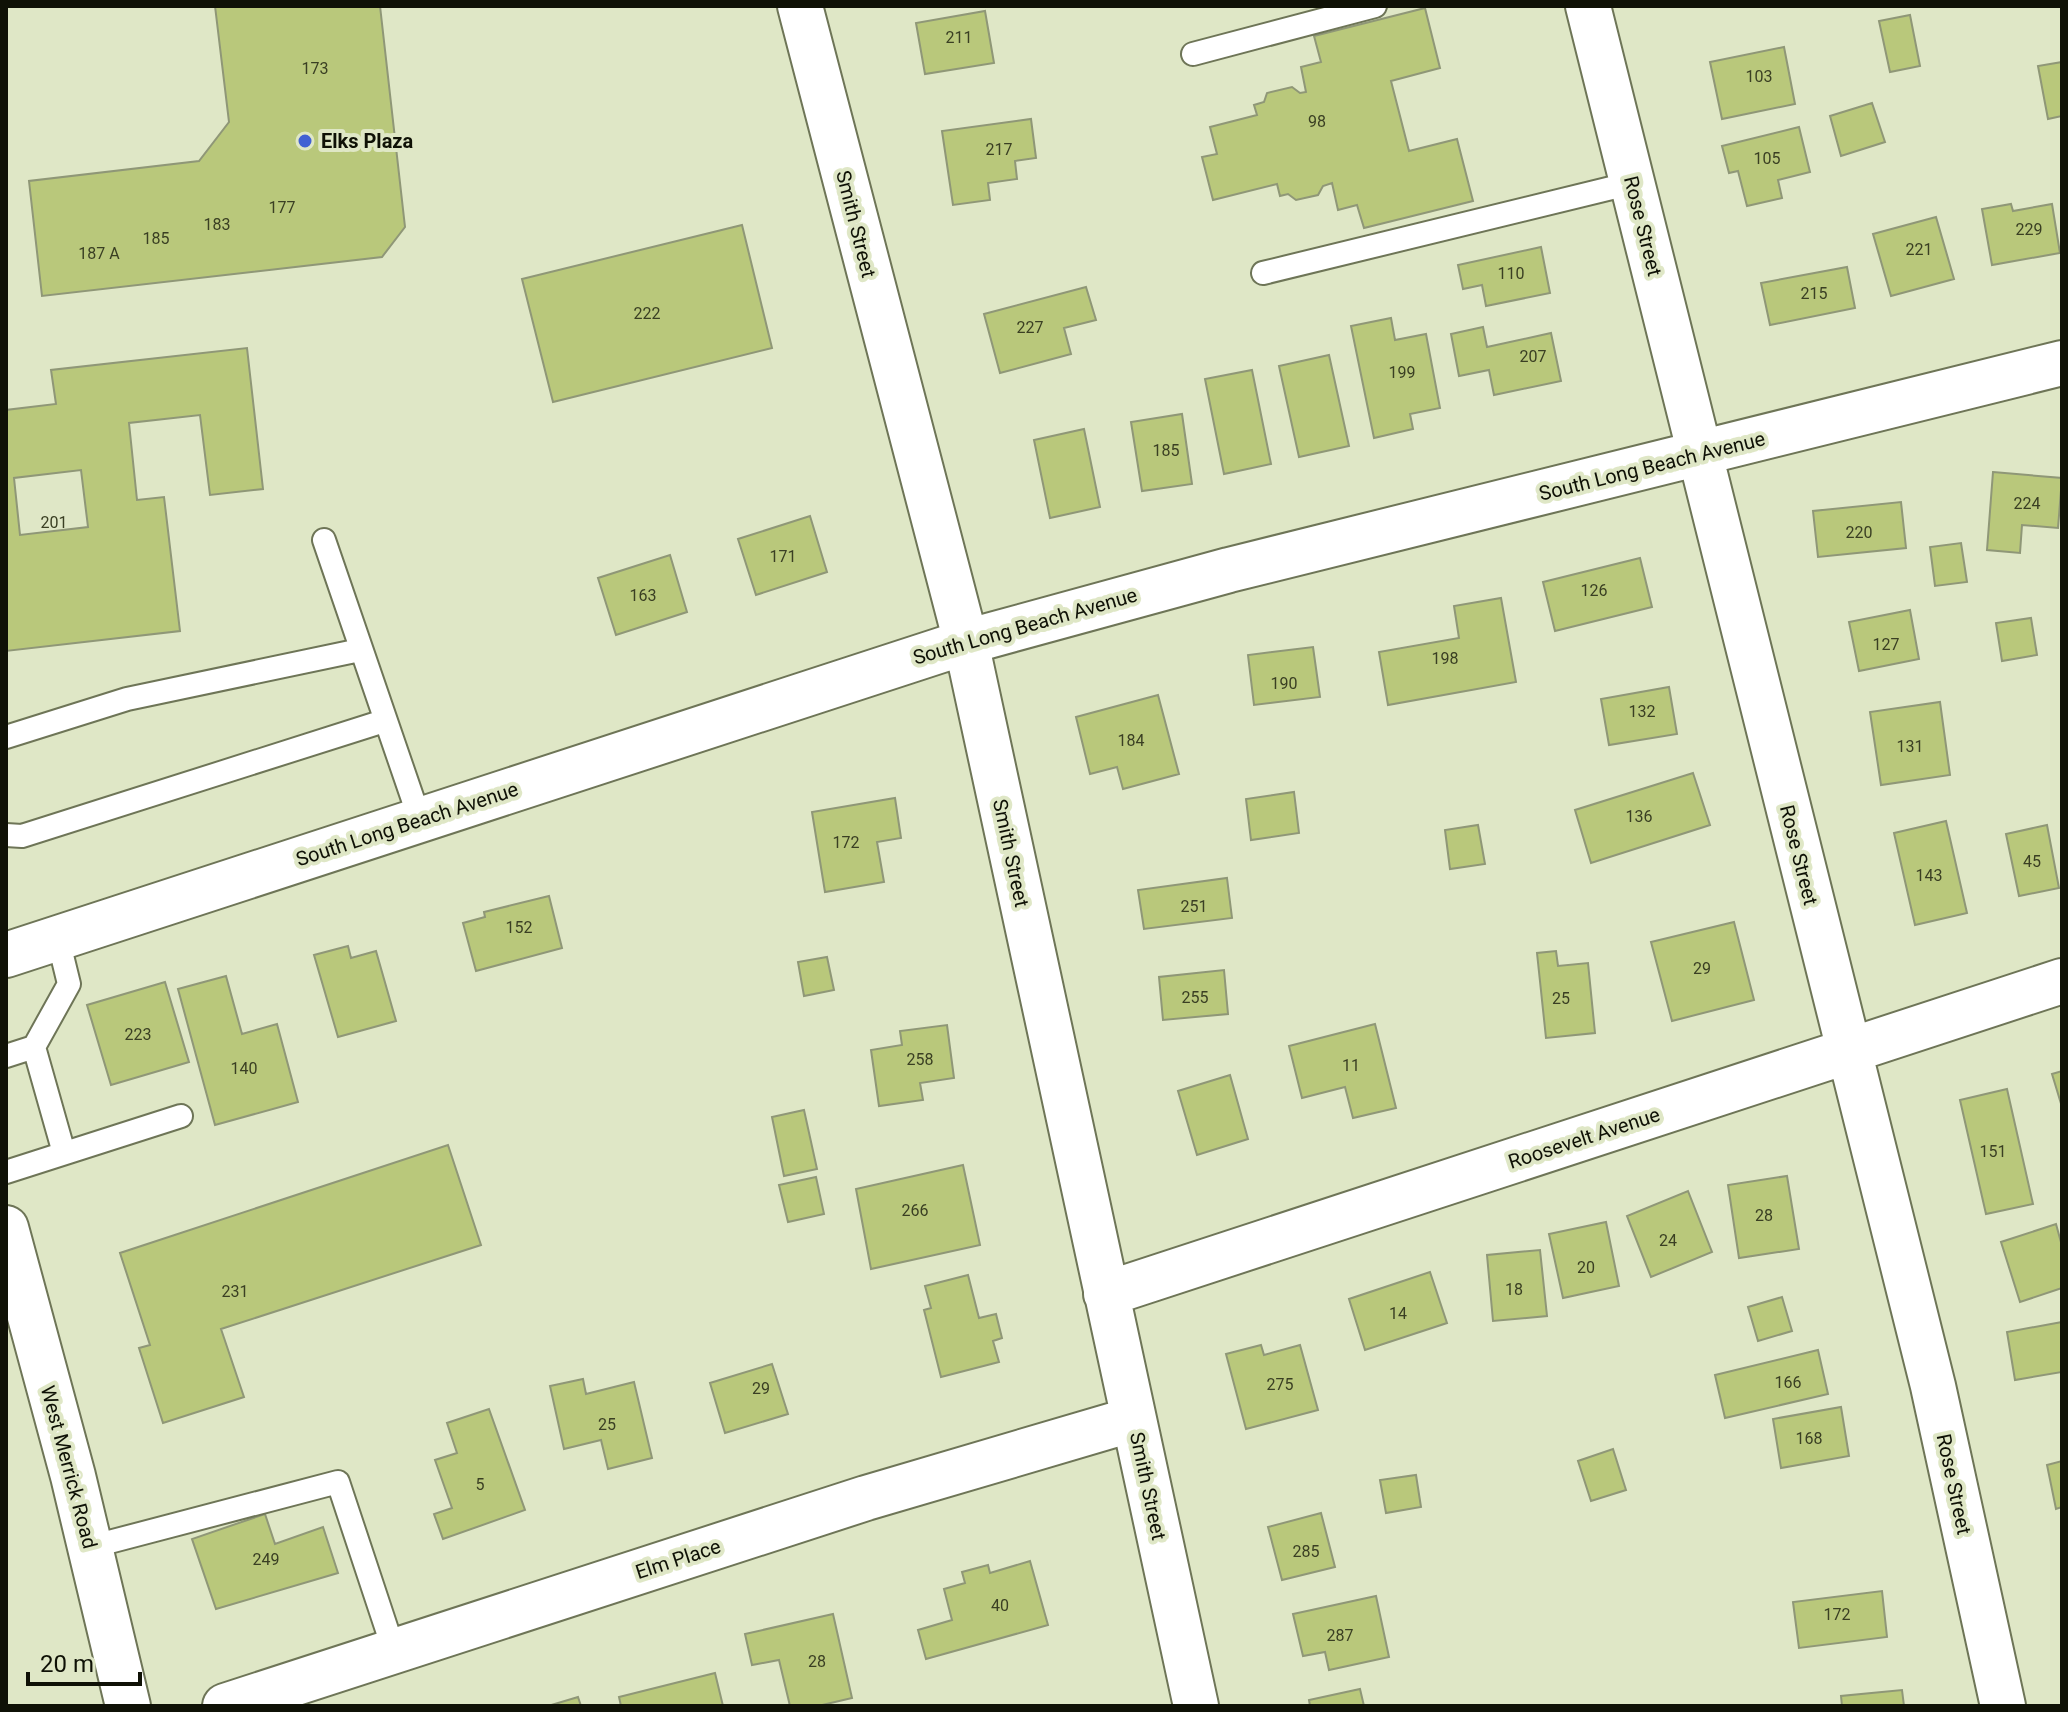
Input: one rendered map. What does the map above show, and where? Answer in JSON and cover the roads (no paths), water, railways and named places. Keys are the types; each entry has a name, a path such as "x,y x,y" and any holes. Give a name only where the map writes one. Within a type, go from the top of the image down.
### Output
{"street":[{"name":"Smith Street","path":"800,6 966,642 1196,1706"},
{"name":"Rose Street","path":"1588,6 1933,1386 2003,1706"},
{"name":"South Long Beach Avenue","path":"6,955 966,642 1229,570 2062,363"},
{"name":"Roosevelt Avenue","path":"1106,1294 2062,981"},
{"name":"West Merrick Road","path":"6,1228 90,1547 128,1706"},
{"name":"Elm Place","path":"225,1706 866,1498 1134,1419"}],"lane":[{"path":"1193,54 1375,6"},
{"path":"1263,273 1632,183"},
{"path":"324,540 420,820"},
{"path":"6,737 127,699 360,650"},
{"path":"6,835 22,836 384,721"},
{"path":"6,1056 34,1047 69,984 58,939"},
{"path":"34,1047 64,1153"},
{"path":"6,1172 181,1116"},
{"path":"90,1547 338,1482 394,1651"}],"place":[{"name":"Elks Plaza","path":"305,141"}]}
